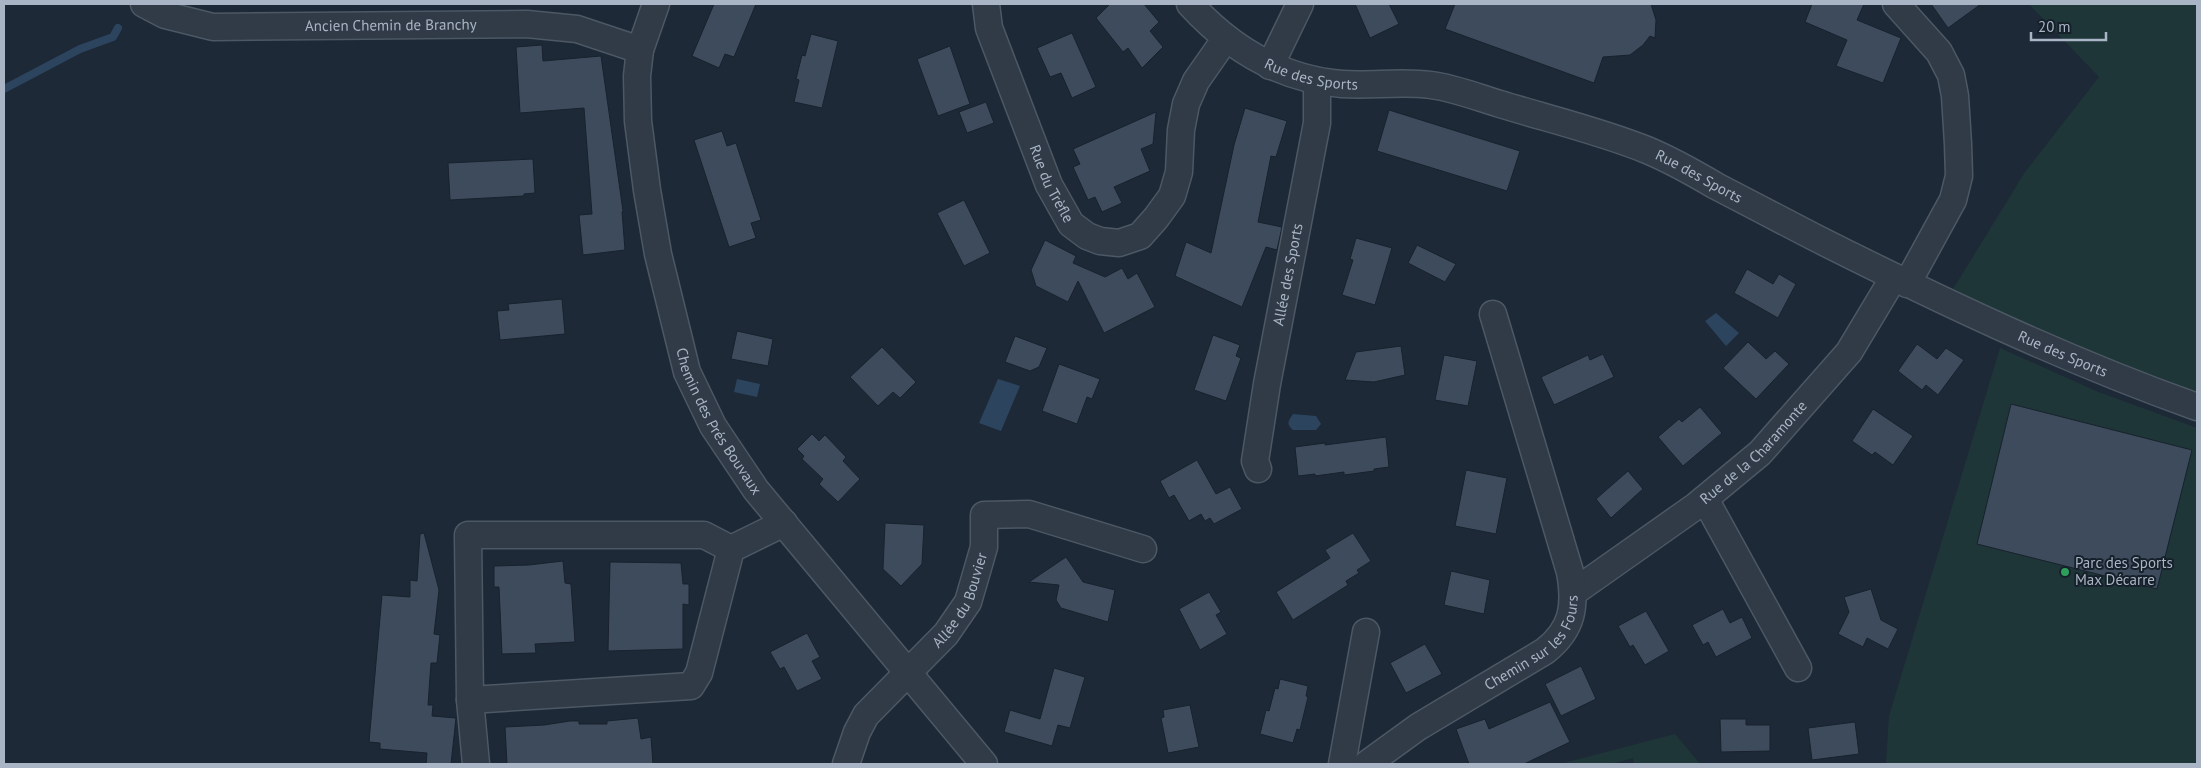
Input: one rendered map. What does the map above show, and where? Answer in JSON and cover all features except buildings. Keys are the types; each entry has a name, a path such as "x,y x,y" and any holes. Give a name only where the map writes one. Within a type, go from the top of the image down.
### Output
{"street":[{"name":"Ancien Chemin de Branchy","path":"144,4 165,15 213,27 527,24 577,29 640,50"},
{"name":"Chemin des Prés Bouvaux","path":"656,4 640,50 636,76 638,121 646,190 660,264 687,372 713,426 756,490 984,764"},
{"name":"Rue du Trèfle","path":"986,4 989,28 1049,185 1071,224 1087,236 1100,242 1118,243 1140,236 1172,196 1179,172 1181,130 1186,104 1196,81 1226,38"},
{"name":"Rue des Sports","path":"1190,4 1226,38 1270,66 1317,81 1345,84 1414,84 1434,86 1619,140 1650,152 1901,281 2056,352 2140,387 2197,407"},
{"path":"1270,66 1300,4"},
{"name":"Rue de la Charamonte","path":"1574,592 1705,499 1760,453 1849,352 1901,281 1953,200 1959,176 1955,96 1951,75 1939,52 1896,4"},
{"name":"Allée des Sports","path":"1258,469 1255,461 1267,384 1317,123 1317,81"},
{"name":"Chemin sur les Fours","path":"1366,764 1418,727 1545,651 1556,642 1573,611 1574,592 1570,572 1493,314"},
{"path":"1705,499 1798,668"},
{"name":"Allée du Bouvier","path":"846,764 857,732 866,715 946,634 968,602 984,546 984,515 1028,514 1143,549"},
{"path":"470,700 691,686 698,673 731,549 784,524"},
{"path":"476,764 470,700 468,535 704,535 731,549"},
{"path":"1342,764 1366,632"}],"green space":[{"path":"2029,4 2197,4 2197,394 1950,294 2025,172 2099,77"},
{"name":"Parc des Sports Max Décarre","path":"2000,348 2096,391 2197,428 2197,764 1886,764 1889,716"},
{"path":"1675,734 1700,764 1634,764 1633,758 1612,764 1560,764"}],"water":[{"path":"1716,313 1739,333 1726,346 1705,321"},
{"path":"737,379 760,384 757,397 734,392"},
{"path":"998,379 1020,386 1001,431 979,423"},
{"path":"1293,414 1316,416 1321,424 1316,430 1293,430 1288,422"}],"waterway":[{"path":"4,89 80,49 113,37 118,28"}],"place":[{"name":"Parc des Sports Max Décarre","path":"2065,572"}]}
